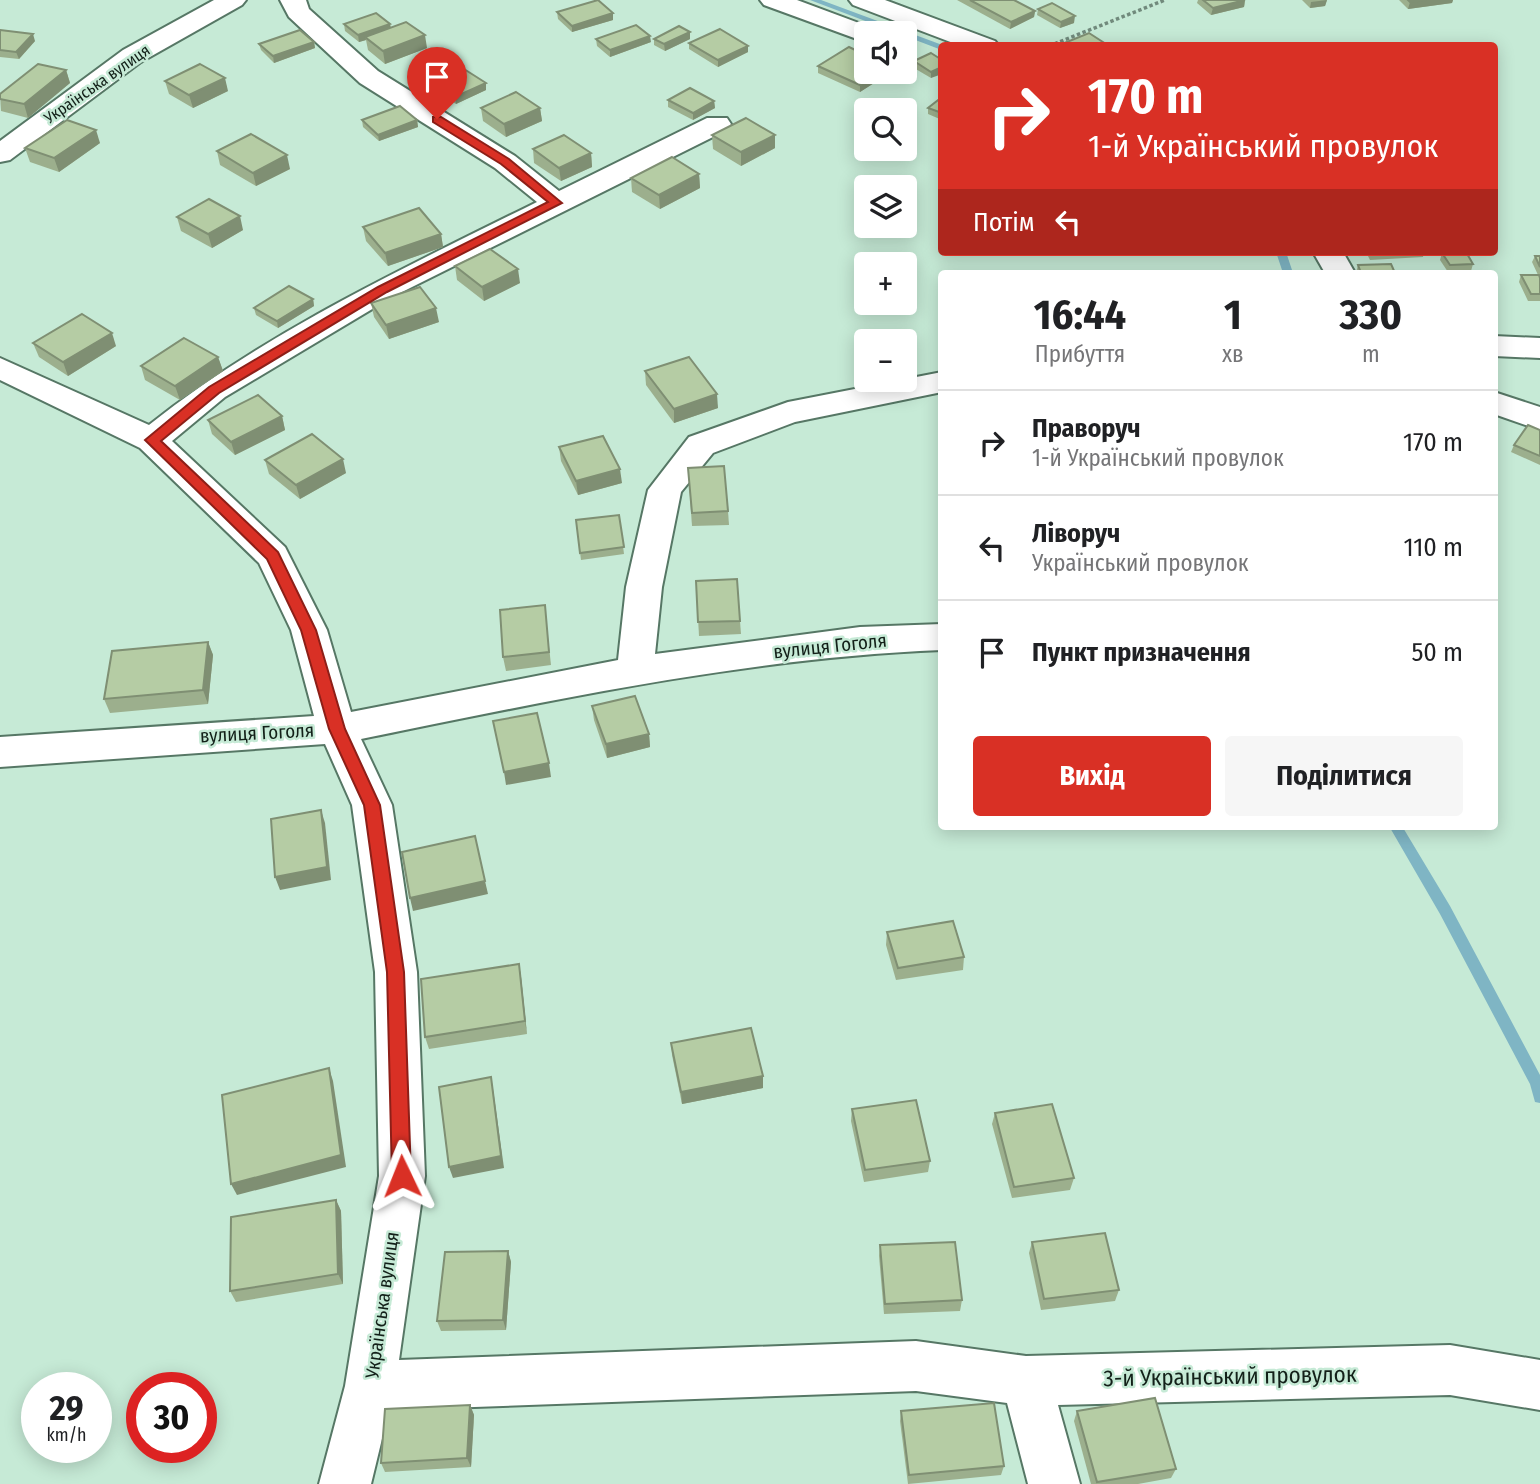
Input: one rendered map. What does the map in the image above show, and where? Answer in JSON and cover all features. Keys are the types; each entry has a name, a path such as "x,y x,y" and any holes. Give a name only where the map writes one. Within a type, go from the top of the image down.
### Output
{"street":[{"name":"Українська вулиця","path":"0,154 132,55 233,0"},
{"path":"293,0 298,12 369,77 505,162 556,203"},
{"path":"773,0 854,30"},
{"path":"862,0 975,42"},
{"path":"152,440 214,390 383,290 718,124"},
{"path":"1498,346 1540,348"},
{"name":"Українська вулиця","path":"0,368 152,440 273,556 309,630 337,729 372,805 396,972 402,1176 370,1386 345,1484"},
{"path":"635,670 644,587 665,490 701,445 788,413 938,384"},
{"path":"1498,403 1540,419"},
{"name":"вулиця Гоголя","path":"0,752 337,729 635,670 860,640 938,637"},
{"name":"3-й Український провулок","path":"370,1386 916,1366 1026,1381 1450,1370 1540,1385"},
{"path":"1026,1381 1054,1484"}],"path":[{"path":"1059,42 1165,0"}],"building":[{"path":"598,0 613,13 572,26 557,12"},
{"path":"970,0 1014,0 1035,11 1011,22"},
{"path":"1203,0 1245,0 1213,8"},
{"path":"1052,3 1075,16 1061,22 1038,9"},
{"path":"376,13 390,24 358,35 344,24"},
{"path":"406,22 425,35 383,51 365,37"},
{"path":"636,25 650,36 610,50 596,39"},
{"path":"679,26 690,32 664,44 654,39"},
{"path":"720,29 748,46 718,60 689,43"},
{"path":"0,30 33,34 16,52 0,50"},
{"path":"300,30 314,42 273,56 259,44"},
{"path":"1089,33 1103,42 1067,42"},
{"path":"849,47 854,49 854,82 818,66"},
{"path":"931,53 938,57 938,69 931,72 917,63 917,60"},
{"path":"38,64 66,70 24,104 0,99 0,94"},
{"path":"200,64 225,78 189,95 165,81"},
{"path":"464,69 486,83 455,97 433,83"},
{"path":"690,88 714,101 693,113 668,100"},
{"path":"516,92 540,108 504,124 481,108"},
{"path":"938,100 938,112 928,108"},
{"path":"400,106 417,120 378,135 362,120"},
{"path":"746,118 775,135 741,152 712,135"},
{"path":"67,120 96,130 54,158 25,148"},
{"path":"251,134 287,155 253,173 217,151"},
{"path":"564,135 591,153 559,168 533,149"},
{"path":"672,157 699,174 659,195 631,178"},
{"path":"209,199 240,216 208,234 177,217"},
{"path":"419,208 441,234 385,253 363,227"},
{"path":"490,249 518,269 482,287 455,266"},
{"path":"1444,256 1468,256 1473,264 1450,265"},
{"path":"1391,264 1394,270 1360,270 1358,265"},
{"path":"1521,275 1539,275 1540,294 1531,294"},
{"path":"289,286 313,299 277,321 254,308"},
{"path":"420,287 436,308 386,325 371,303"},
{"path":"82,314 112,333 63,362 33,343"},
{"path":"184,338 218,357 175,386 141,366"},
{"path":"689,357 717,394 674,409 645,371"},
{"path":"258,395 282,416 231,442 208,420"},
{"path":"1528,425 1540,430 1540,456 1514,445"},
{"path":"312,434 343,459 296,485 265,460"},
{"path":"603,436 620,469 576,481 559,447"},
{"path":"724,466 728,511 692,513 688,468"},
{"path":"619,515 624,547 580,553 576,520"},
{"path":"737,579 740,621 698,622 696,581"},
{"path":"545,605 549,652 503,657 500,610"},
{"path":"208,642 203,690 104,699 112,651"},
{"path":"635,696 649,734 606,744 592,706"},
{"path":"537,713 549,763 504,772 493,721"},
{"path":"321,810 327,867 275,877 271,819"},
{"path":"475,836 485,881 410,898 402,852"},
{"path":"953,921 964,957 898,968 887,932"},
{"path":"519,964 525,1021 425,1037 421,979"},
{"path":"751,1028 763,1076 681,1092 671,1043"},
{"path":"329,1068 341,1155 231,1184 222,1095"},
{"path":"491,1077 501,1156 449,1167 439,1087"},
{"path":"916,1100 930,1161 865,1170 852,1109"},
{"path":"1052,1104 1074,1178 1014,1187 995,1113"},
{"path":"336,1200 338,1274 230,1291 231,1217"},
{"path":"1105,1233 1119,1290 1044,1299 1032,1242"},
{"path":"955,1242 962,1300 885,1304 880,1245"},
{"path":"508,1251 503,1320 437,1321 445,1252"},
{"path":"1155,1398 1176,1469 1097,1482 1077,1411"},
{"path":"994,1403 1004,1466 909,1475 901,1411"},
{"path":"470,1405 467,1458 381,1463 385,1409"}],"waterway":[{"path":"814,0 871,21"},
{"path":"917,38 938,45"},
{"path":"1282,256 1287,270"},
{"path":"1397,830 1445,910 1537,1083 1540,1097"}],"route":[{"path":"402,1176 396,972 372,805 337,729 309,630 273,556 152,440 214,390 383,290 556,203 505,162 437,119"}]}
